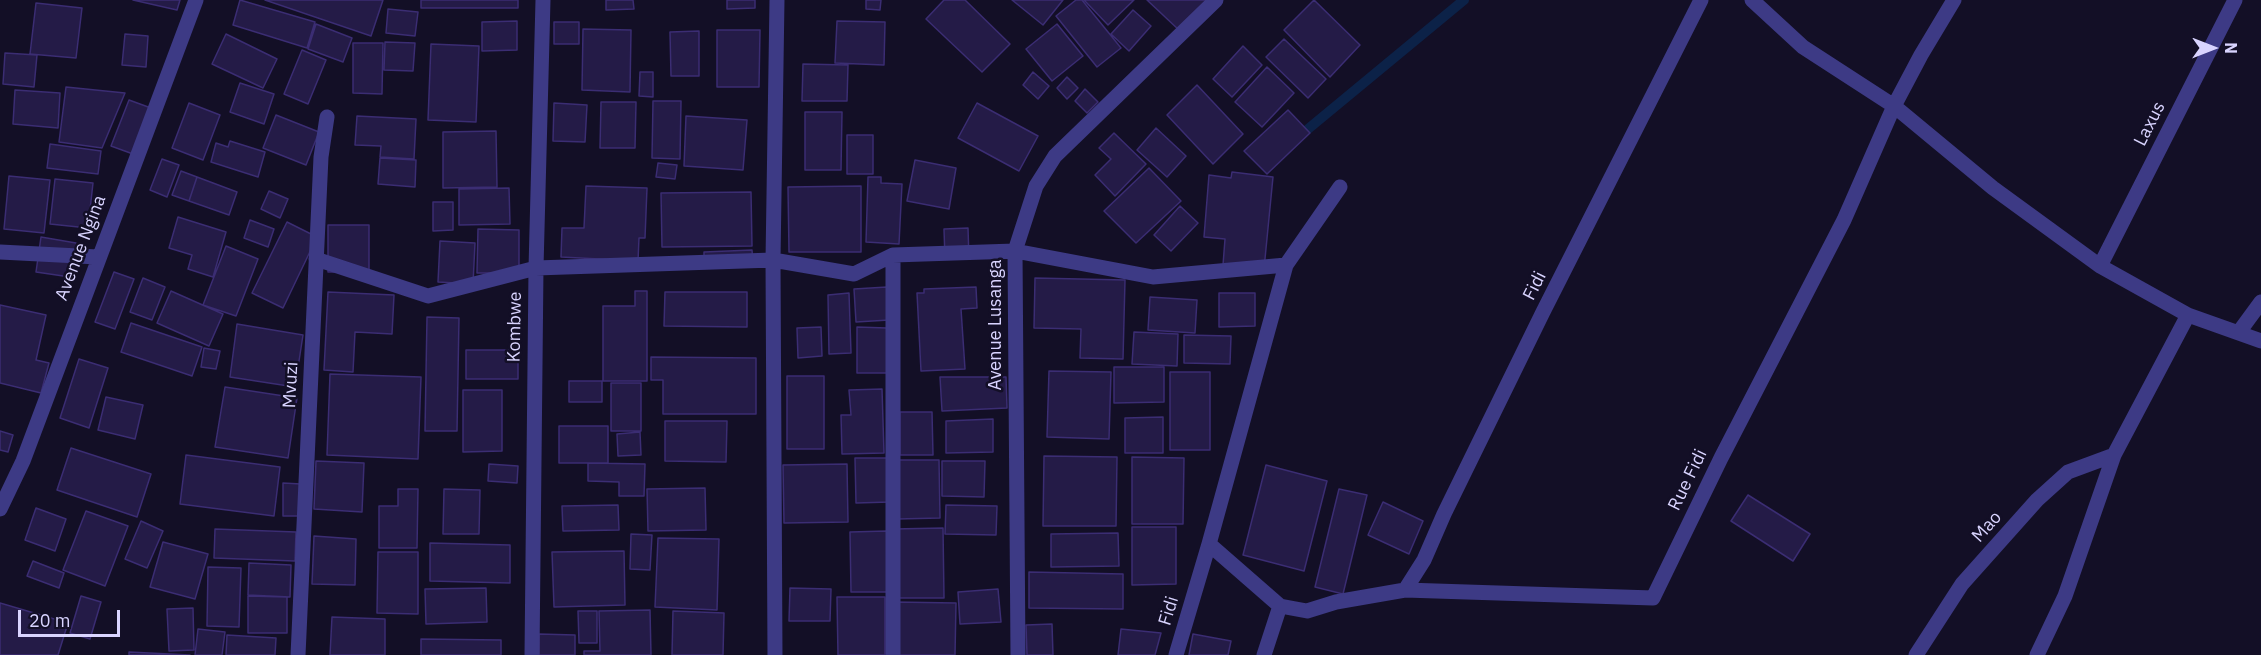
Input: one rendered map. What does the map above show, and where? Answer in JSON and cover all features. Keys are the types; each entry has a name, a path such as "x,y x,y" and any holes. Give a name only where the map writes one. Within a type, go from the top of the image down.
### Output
{"street":[{"name":"Avenue Ngina","path":"0,509 23,461 196,0"},
{"name":"Kombwe","path":"532,655 536,268 543,0"},
{"path":"775,655 773,260 777,0"},
{"name":"Avenue Lusanga","path":"1018,655 1015,251 1036,186 1055,156 1216,0"},
{"name":"Fidi","path":"1405,590 1424,560 1444,514 1543,312 1701,0"},
{"path":"1752,0 1803,46 1894,106 1993,188 2100,267 2188,315 2261,341"},
{"name":"Rue Fidi","path":"1280,606 1307,611 1336,602 1405,590 1653,598 1721,458 1844,220 1894,106 1954,0"},
{"name":"Laxus","path":"2100,267 2235,0"},
{"name":"Mvuzi","path":"298,655 321,157 327,117"},
{"name":"Fidi","path":"1176,655 1286,265 1340,187"},
{"path":"316,259 428,296 536,268 773,260 854,274 892,255 1015,251 1153,277 1286,265"},
{"path":"0,252 98,258"},
{"path":"892,255 892,655"},
{"path":"2239,332 2261,302"},
{"path":"2037,655 2065,596 2114,456 2188,315"},
{"name":"Mao","path":"1916,655 1962,584 2037,501 2068,472 2114,456"},
{"path":"1209,544 1280,606 1264,655"}],"building":[{"path":"133,0 180,0 177,10"},
{"path":"240,0 315,22 307,48 233,25"},
{"path":"265,0 383,0 371,36"},
{"path":"421,0 518,0 518,8 421,8"},
{"path":"606,0 633,0 634,9 606,10"},
{"path":"727,0 755,0 755,8 727,9"},
{"path":"866,0 881,0 880,10 866,9"},
{"path":"944,0 965,0 1010,44 982,72 926,19"},
{"path":"1012,0 1063,0 1043,25"},
{"path":"1076,0 1082,0 1121,48 1097,67 1056,16"},
{"path":"1084,0 1134,0 1108,25"},
{"path":"1147,0 1209,0 1180,31"},
{"path":"1314,0 1360,45 1330,77 1284,30"},
{"path":"36,3 82,8 76,58 30,54"},
{"path":"388,9 418,12 415,36 386,33"},
{"path":"1133,10 1151,26 1129,51 1111,34"},
{"path":"517,21 517,50 482,51 482,22"},
{"path":"837,21 885,22 884,65 835,63"},
{"path":"554,22 579,22 579,44 554,44"},
{"path":"316,24 352,38 343,62 308,49"},
{"path":"1057,24 1083,56 1052,81 1026,49"},
{"path":"583,29 631,30 630,92 582,90"},
{"path":"717,30 760,30 759,87 717,87"},
{"path":"699,31 699,76 671,76 670,32"},
{"path":"125,34 148,36 146,67 122,65"},
{"path":"226,34 277,59 263,88 212,64"},
{"path":"1284,39 1326,79 1308,98 1266,57"},
{"path":"385,42 415,43 413,71 384,70"},
{"path":"353,43 383,43 382,94 353,93"},
{"path":"431,44 479,46 476,122 428,120"},
{"path":"1243,46 1262,65 1232,97 1213,79"},
{"path":"302,50 326,60 308,104 284,94"},
{"path":"5,53 37,55 34,87 3,84"},
{"path":"803,64 848,65 847,101 802,101"},
{"path":"1267,67 1294,93 1262,127 1235,102"},
{"path":"640,72 653,72 653,97 639,96"},
{"path":"1033,72 1049,86 1038,99 1023,85"},
{"path":"1067,77 1078,88 1067,99 1057,88"},
{"path":"240,83 274,94 264,124 230,112"},
{"path":"1197,85 1243,134 1213,164 1167,115"},
{"path":"66,87 125,93 102,148 59,142"},
{"path":"1085,89 1098,102 1087,113 1075,101"},
{"path":"15,90 60,93 58,128 13,124"},
{"path":"129,100 151,108 133,154 111,146"},
{"path":"653,101 681,101 680,159 652,158"},
{"path":"601,102 636,102 635,148 600,148"},
{"path":"189,103 220,115 203,160 172,148"},
{"path":"554,103 587,105 585,142 553,141"},
{"path":"977,103 1038,136 1019,171 958,138"},
{"path":"1288,110 1310,133 1267,174 1244,151"},
{"path":"805,112 842,112 841,170 805,170"},
{"path":"276,115 319,132 306,165 263,148"},
{"path":"357,116 416,119 414,159 380,157 381,146 355,145"},
{"path":"686,116 747,120 743,170 684,166"},
{"path":"1156,128 1186,156 1167,177 1137,150"},
{"path":"496,131 497,187 443,188 443,132"},
{"path":"1114,133 1146,164 1115,196 1095,175 1111,159 1099,148"},
{"path":"847,135 873,135 873,174 847,174"},
{"path":"230,141 265,152 258,177 211,162 216,143 228,147"},
{"path":"50,144 101,151 98,174 47,168"},
{"path":"380,158 416,160 415,187 378,184"},
{"path":"162,159 179,165 167,197 150,190"},
{"path":"915,160 956,168 949,209 907,201"},
{"path":"658,163 677,165 675,179 656,177"},
{"path":"1149,168 1181,201 1136,243 1104,211"},
{"path":"181,171 197,177 189,201 172,195"},
{"path":"1232,172 1273,177 1264,269 1223,265 1225,239 1204,237 1209,175 1231,178"},
{"path":"9,176 50,180 44,233 4,229"},
{"path":"197,177 237,192 229,215 189,201"},
{"path":"868,177 881,177 881,183 902,184 899,244 866,242"},
{"path":"55,179 93,183 88,228 50,224"},
{"path":"586,186 647,188 645,238 639,238 638,261 561,257 562,228 584,228"},
{"path":"861,186 861,252 789,252 788,187"},
{"path":"509,188 510,224 459,225 459,189"},
{"path":"269,191 288,199 280,218 261,209"},
{"path":"751,192 752,246 662,247 661,193"},
{"path":"433,202 453,202 453,230 433,231"},
{"path":"1180,206 1198,223 1171,251 1154,235"},
{"path":"178,217 226,232 213,277 188,269 192,255 169,248"},
{"path":"250,220 274,229 268,247 244,238"},
{"path":"287,222 317,237 283,308 252,293"},
{"path":"328,225 369,225 369,272 328,272"},
{"path":"968,228 969,259 945,259 944,229"},
{"path":"478,229 519,230 519,273 477,273"},
{"path":"41,237 76,243 70,277 36,272"},
{"path":"440,241 475,243 473,284 438,282"},
{"path":"226,246 258,259 236,316 203,305"},
{"path":"752,250 753,264 704,266 704,252"},
{"path":"114,272 134,279 115,329 95,322"},
{"path":"143,278 165,287 152,320 130,312"},
{"path":"1035,278 1125,280 1123,359 1080,358 1081,329 1034,328"},
{"path":"887,287 889,320 856,322 854,289"},
{"path":"976,287 977,308 961,309 965,369 921,371 917,293 924,293 924,289"},
{"path":"171,291 223,314 209,346 157,323"},
{"path":"635,291 647,291 647,381 603,381 603,306 635,306"},
{"path":"328,292 394,295 392,334 355,332 353,372 324,370"},
{"path":"665,292 747,292 747,327 664,326"},
{"path":"849,293 851,353 829,354 828,295"},
{"path":"1219,293 1255,293 1255,326 1219,327"},
{"path":"1150,297 1197,300 1195,333 1148,330"},
{"path":"0,305 46,315 36,360 49,363 41,393 0,383"},
{"path":"427,317 459,318 457,431 425,431"},
{"path":"131,323 202,347 192,376 121,352"},
{"path":"237,324 303,335 295,387 230,377"},
{"path":"821,327 822,356 798,358 797,328"},
{"path":"857,327 887,328 887,373 857,373"},
{"path":"1134,332 1178,334 1177,366 1132,364"},
{"path":"1184,335 1231,336 1230,364 1184,363"},
{"path":"204,348 220,351 216,369 201,367"},
{"path":"466,350 518,350 518,379 466,379"},
{"path":"651,357 756,358 756,414 663,414 663,380 651,380"},
{"path":"79,359 108,368 89,428 60,418"},
{"path":"1114,367 1164,367 1164,402 1114,403"},
{"path":"1049,371 1111,372 1109,439 1047,437"},
{"path":"1170,372 1210,372 1210,450 1170,450"},
{"path":"330,374 421,377 418,459 327,455"},
{"path":"787,376 824,376 824,449 787,449"},
{"path":"940,377 1006,377 1007,408 942,411"},
{"path":"569,381 602,381 602,402 569,402"},
{"path":"611,383 641,383 641,431 611,431"},
{"path":"225,387 297,398 288,458 215,447"},
{"path":"882,389 884,453 842,454 841,415 851,415 849,390"},
{"path":"463,390 502,390 502,451 463,452"},
{"path":"106,397 143,405 135,439 98,430"},
{"path":"900,412 932,412 933,455 900,455"},
{"path":"1163,417 1163,453 1125,453 1125,418"},
{"path":"993,419 993,452 946,453 946,421"},
{"path":"665,421 727,421 726,462 665,461"},
{"path":"559,426 608,426 608,463 559,463"},
{"path":"0,431 13,435 8,452 0,450"},
{"path":"640,432 641,455 618,456 617,434"},
{"path":"71,448 151,474 137,517 57,490"},
{"path":"186,455 280,467 274,516 180,504"},
{"path":"1044,456 1117,457 1116,526 1043,526"},
{"path":"1132,457 1184,458 1183,524 1132,524"},
{"path":"855,458 890,458 890,502 856,503"},
{"path":"896,460 939,460 940,518 897,519"},
{"path":"316,461 364,463 362,512 314,509"},
{"path":"942,461 985,461 984,497 942,496"},
{"path":"588,463 645,464 644,496 619,496 619,482 588,481"},
{"path":"489,464 518,466 517,483 488,481"},
{"path":"847,464 848,522 784,523 783,465"},
{"path":"1266,465 1327,481 1304,571 1243,555"},
{"path":"283,483 301,484 301,516 283,516"},
{"path":"705,488 706,530 648,531 647,489"},
{"path":"398,489 418,489 417,548 379,548 379,506 398,506"},
{"path":"444,489 480,490 479,534 443,534"},
{"path":"1339,489 1367,495 1343,594 1315,587"},
{"path":"1748,495 1810,534 1793,561 1731,521"},
{"path":"1383,502 1423,521 1409,554 1368,535"},
{"path":"618,505 619,530 563,531 562,506"},
{"path":"946,505 997,506 996,535 945,534"},
{"path":"36,508 66,519 55,551 25,540"},
{"path":"86,511 128,526 105,586 63,570"},
{"path":"141,521 163,531 147,568 125,559"},
{"path":"1132,527 1176,527 1176,584 1132,585"},
{"path":"943,528 944,598 894,598 893,529"},
{"path":"215,529 296,532 295,561 214,558"},
{"path":"887,531 889,592 851,592 850,532"},
{"path":"1118,533 1119,566 1051,567 1051,534"},
{"path":"631,534 652,535 650,570 630,569"},
{"path":"314,536 356,539 355,585 312,584"},
{"path":"658,538 719,539 717,610 655,607"},
{"path":"163,542 208,554 195,599 150,587"},
{"path":"430,543 510,545 510,583 430,581"},
{"path":"624,551 625,605 554,607 552,552"},
{"path":"378,552 418,552 418,614 377,613"},
{"path":"33,561 64,573 59,588 27,576"},
{"path":"249,563 291,565 290,597 248,595"},
{"path":"208,567 241,568 239,627 207,626"},
{"path":"1029,572 1123,574 1123,609 1029,608"},
{"path":"486,588 487,622 426,624 425,589"},
{"path":"790,588 831,589 830,621 789,621"},
{"path":"998,589 1001,622 960,624 958,592"},
{"path":"81,596 101,602 90,639 70,633"},
{"path":"248,596 287,597 287,633 248,633"},
{"path":"837,597 885,597 885,655 838,655"},
{"path":"895,602 956,603 955,655 895,655"},
{"path":"0,603 68,623 58,655 0,655"},
{"path":"193,608 194,650 169,651 167,609"},
{"path":"650,610 651,655 584,655 584,651 600,651 599,611"},
{"path":"578,611 597,611 597,643 579,643"},
{"path":"673,611 724,613 723,655 672,655"},
{"path":"332,617 385,619 385,655 330,655"},
{"path":"1052,624 1053,655 1027,655 1026,625"},
{"path":"198,629 225,632 222,655 195,655"},
{"path":"1121,629 1161,633 1155,655 1118,655"},
{"path":"539,634 575,635 575,655 539,655"},
{"path":"1193,634 1231,641 1228,655 1189,655"},
{"path":"227,635 276,638 275,655 226,655"},
{"path":"421,639 501,640 501,655 421,655"},
{"path":"129,652 190,655 129,655"}],"waterway":[{"path":"1308,129 1464,0"}]}
